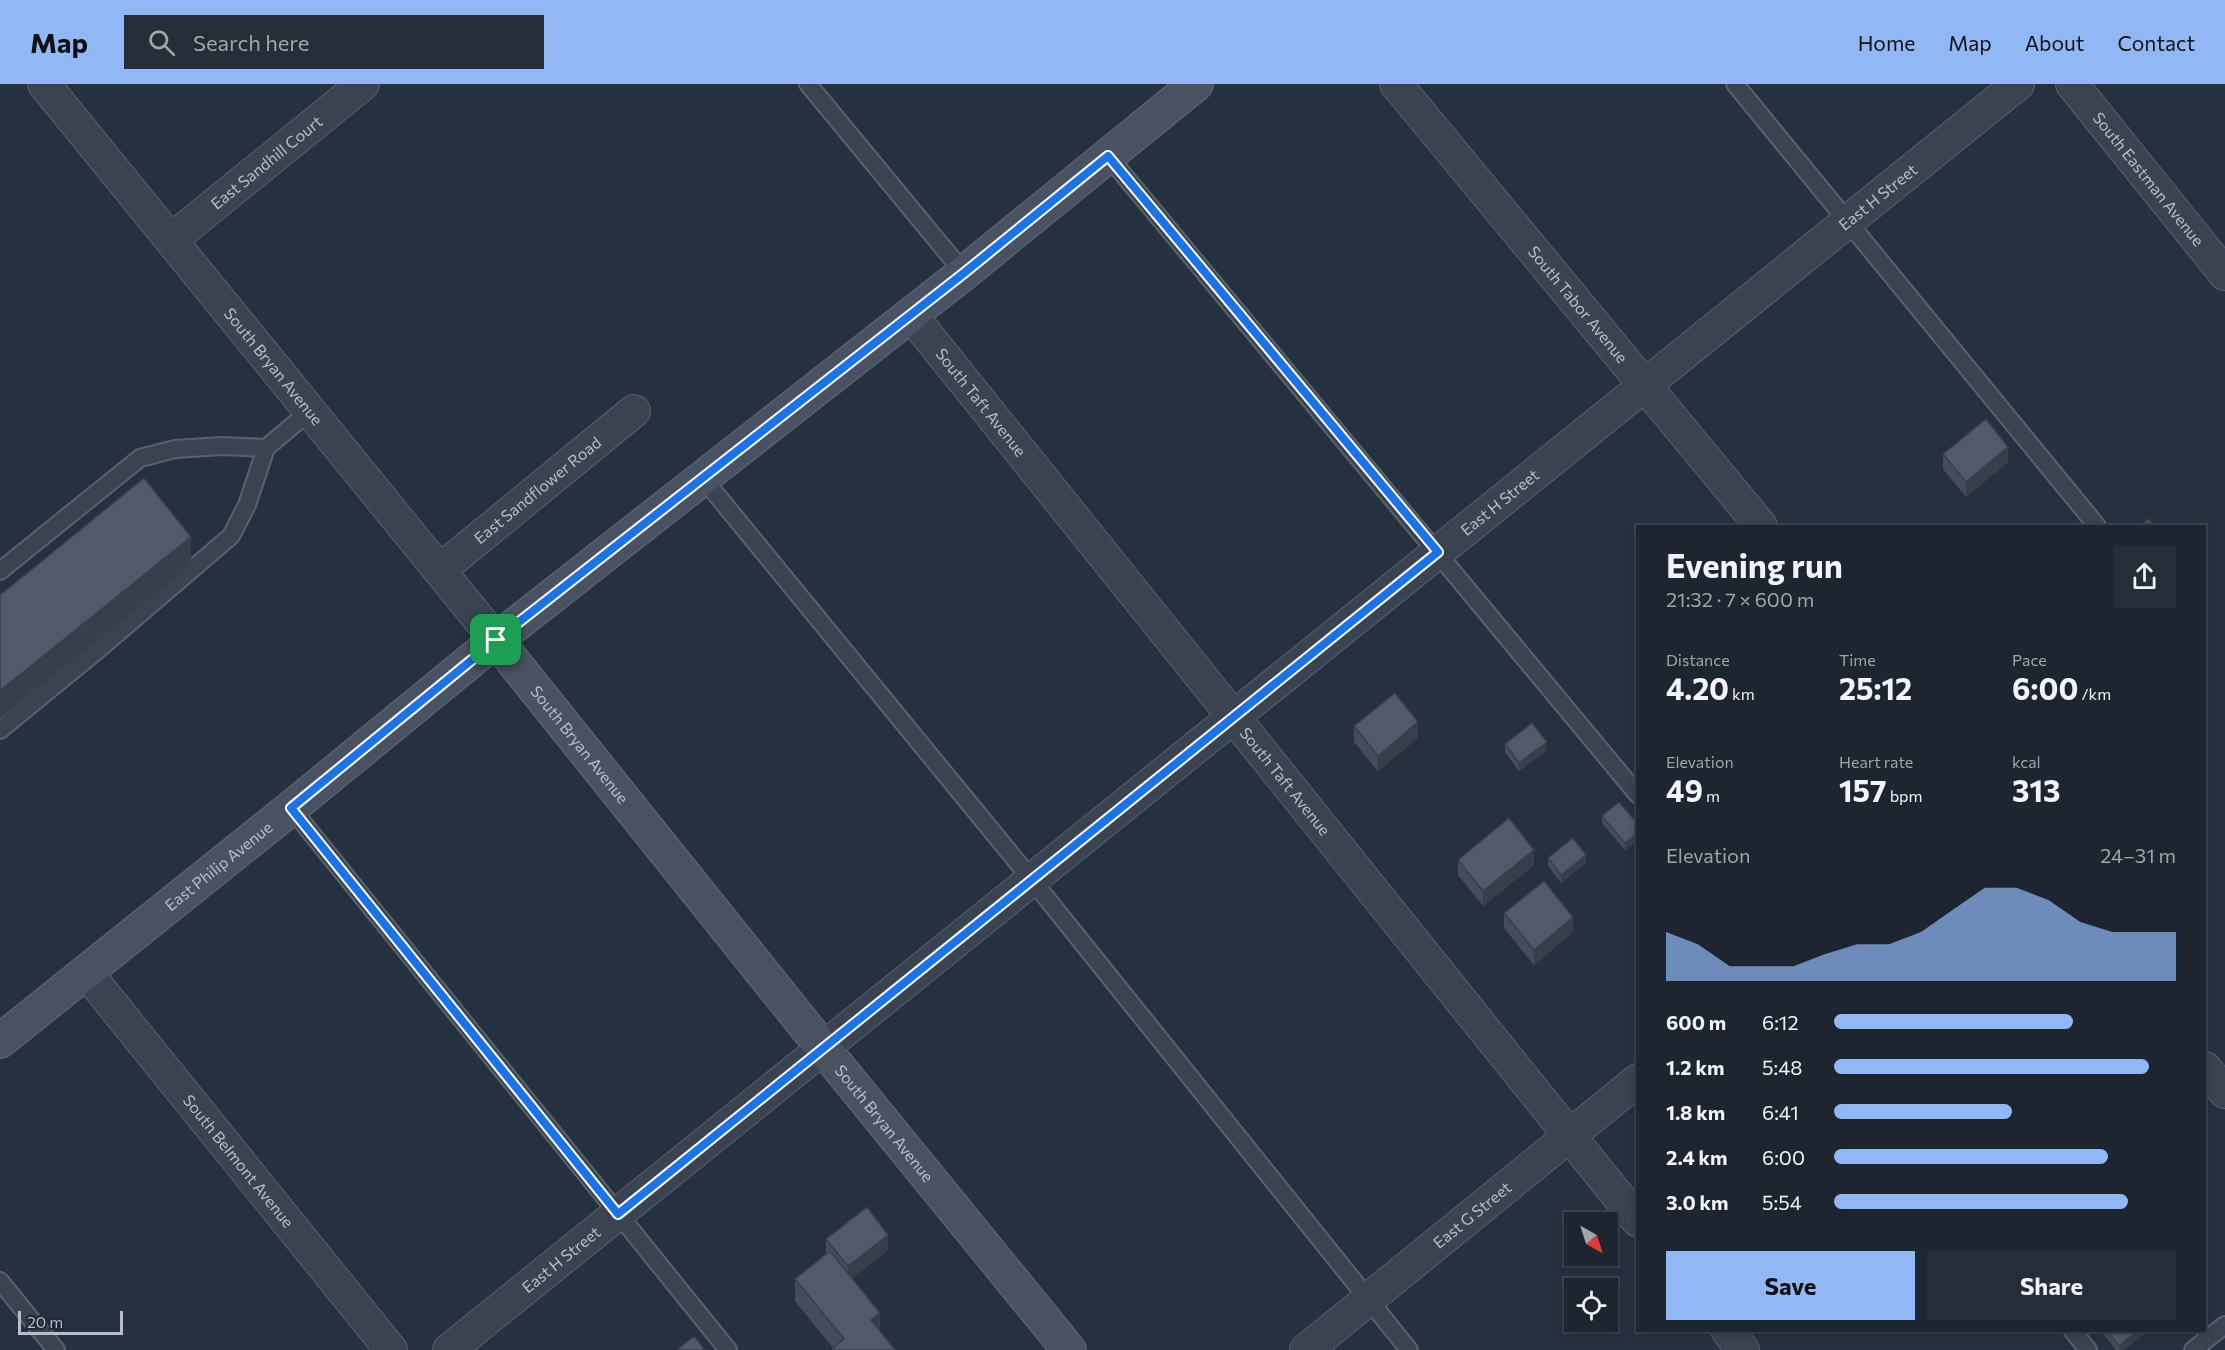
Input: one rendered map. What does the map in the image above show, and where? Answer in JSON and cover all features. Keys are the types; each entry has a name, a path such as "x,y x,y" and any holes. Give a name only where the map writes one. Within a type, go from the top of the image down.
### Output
{"main road":[{"name":"East Philip Avenue","path":"0,1041 496,640 964,273 1196,84"},
{"name":"South Bryan Avenue","path":"496,640 1069,1350"}],"street":[{"name":"South Bryan Avenue","path":"44,84 496,640"},
{"name":"East Sandhill Court","path":"171,240 363,84"},
{"name":"South Tabor Avenue","path":"1396,84 1760,525"},
{"name":"East H Street","path":"449,1350 2018,84"},
{"name":"South Eastman Avenue","path":"2072,84 2225,274"},
{"name":"South Taft Avenue","path":"911,315 1636,1219"},
{"name":"East Sandflower Road","path":"440,570 634,411"},
{"name":"South Belmont Avenue","path":"86,972 391,1350"},
{"path":"2206,1069 2225,1092"},
{"name":"East G Street","path":"1306,1350 1636,1082"},
{"path":"1729,1332 1743,1350"}],"lane":[{"path":"808,84 964,273"},
{"path":"1735,84 2096,525"},
{"path":"1108,156 1636,793"},
{"path":"0,730 231,536 247,505 266,448 310,411"},
{"path":"0,571 140,458 175,449 222,446 266,448"},
{"path":"702,477 1032,880 1409,1350"},
{"path":"291,808 728,1350"},
{"path":"0,1281 56,1350"},
{"path":"2193,1350 2225,1325"},
{"path":"2074,1332 2088,1350"}],"building":[{"path":"1986,419 2008,447 1966,482 1943,454"},
{"path":"144,478 191,537 0,691 0,595"},
{"path":"2149,519 2153,525 2140,525"},
{"path":"1395,693 1418,722 1378,756 1354,726"},
{"path":"1532,723 1547,742 1519,763 1505,744"},
{"path":"1619,802 1636,822 1636,834 1625,843 1602,816"},
{"path":"1509,818 1534,850 1483,891 1458,860"},
{"path":"1573,838 1586,855 1561,875 1548,858"},
{"path":"1544,881 1573,917 1534,950 1504,913"},
{"path":"867,1207 888,1235 848,1266 826,1239"},
{"path":"830,1251 880,1313 871,1320 895,1350 832,1349 844,1339 795,1279"},
{"path":"2108,1332 2136,1332 2119,1346"},
{"path":"694,1336 705,1350 678,1350 678,1349"}],"route":[{"path":"1108,156 1438,552 618,1214 291,808 496,640 964,273 1108,156"}]}
